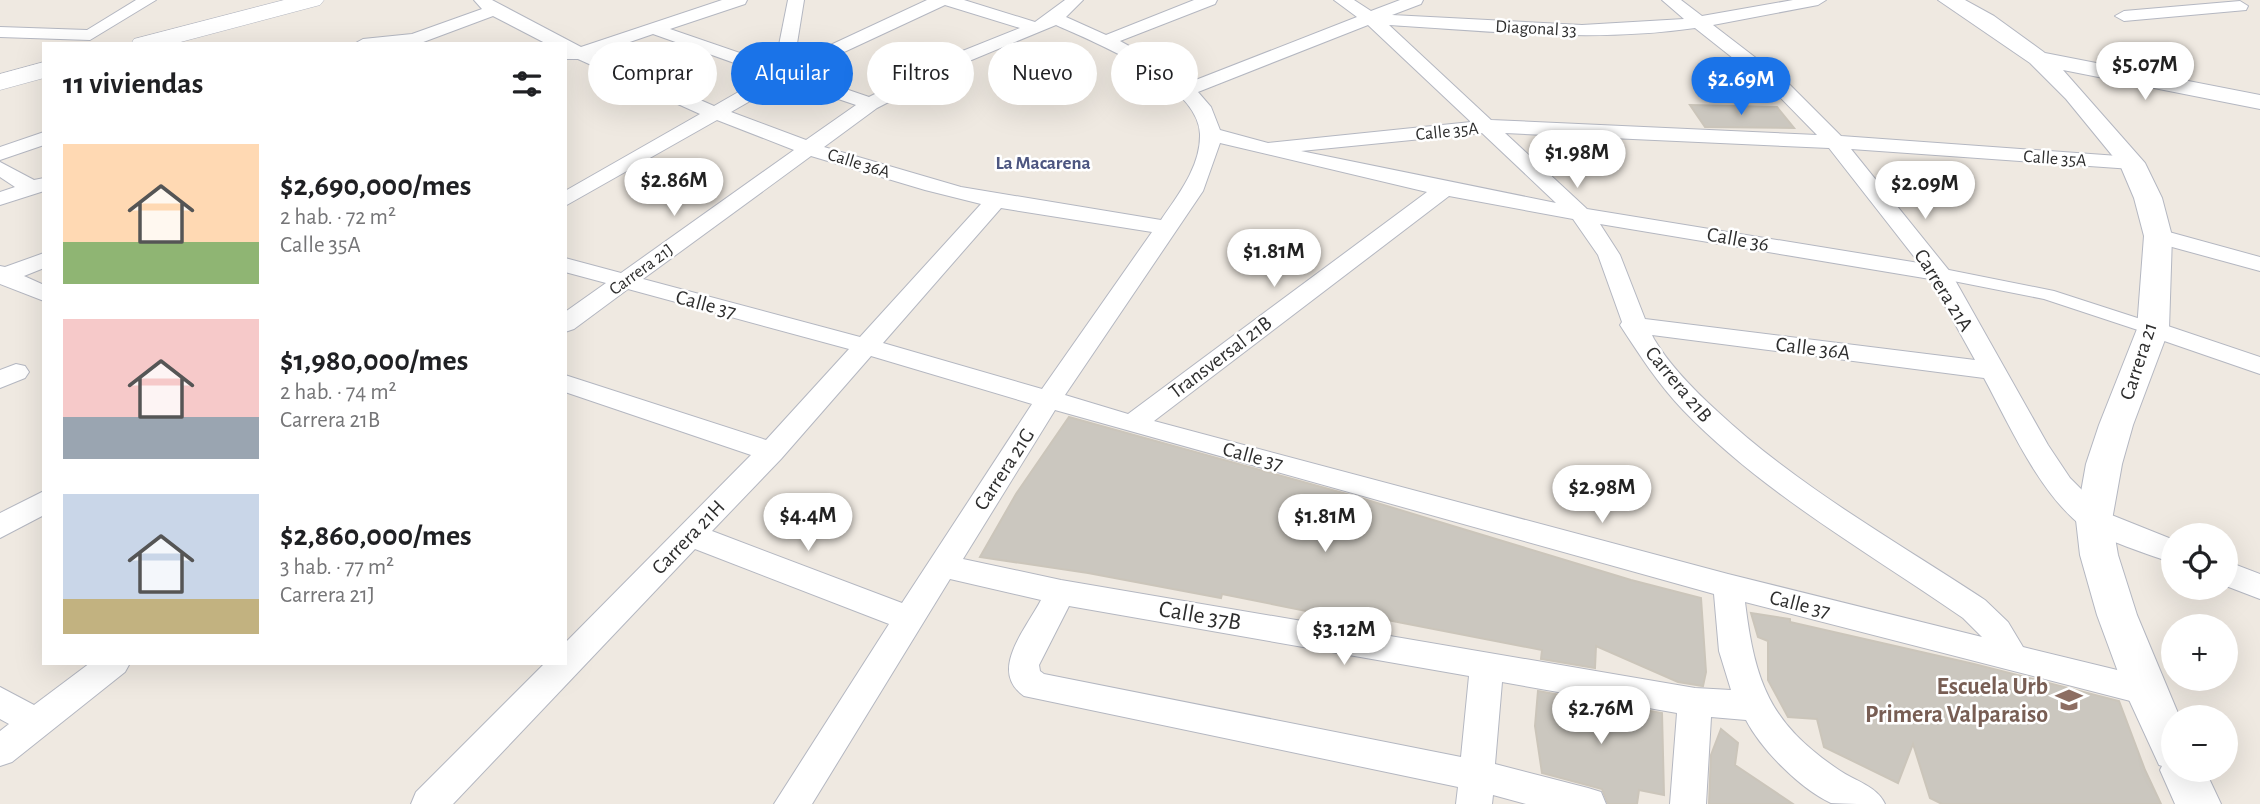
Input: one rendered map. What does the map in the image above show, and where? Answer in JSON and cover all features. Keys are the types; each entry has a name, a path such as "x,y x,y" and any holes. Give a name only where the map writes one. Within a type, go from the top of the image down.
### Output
{"main road":[{"path":"151,42 312,0"},
{"path":"0,82 42,71"}],"street":[{"path":"0,32 90,35 148,0"},
{"path":"568,50 651,28 739,0"},
{"path":"789,42 796,0"},
{"path":"851,42 941,0"},
{"path":"947,0 1037,28"},
{"name":"Carrera 21J","path":"974,53 1037,28 1055,18 1075,0"},
{"path":"1105,41 1209,0"},
{"name":"Carrera 21B","path":"1342,0 1372,19 1578,212 1597,234 1609,255 1632,325 1656,363 1714,426 1806,497 1974,609 1997,631 2013,658"},
{"path":"1198,85 1415,0"},
{"name":"Carrera 21A","path":"1670,0 1780,85 1835,142 1939,273 2060,485 2094,520"},
{"path":"1729,0 1776,9"},
{"name":"Diagonal 33","path":"1372,19 1569,30 1654,28 1700,23 1818,0"},
{"name":"Carrera 21","path":"1950,0 1986,21 2038,58 2074,94 2132,163 2148,198 2158,236 2154,329 2116,425 2104,464 2094,520 2099,555 2117,615 2161,723"},
{"path":"2124,16 2234,3 2260,16"},
{"path":"405,41 488,5"},
{"name":"Calle 36A","path":"488,5 554,42"},
{"path":"1055,18 1111,44"},
{"path":"651,28 731,56"},
{"name":"Calle 36A","path":"568,50 809,148 931,185 996,200 1168,228"},
{"path":"2038,58 2260,102"},
{"path":"1198,104 1208,121 1210,134"},
{"path":"567,200 731,105"},
{"name":"Carrera 21J","path":"567,323 868,105"},
{"path":"843,122 855,162"},
{"name":"Calle 35A","path":"1266,149 1488,126 1835,142 2132,163"},
{"name":"Calle 36","path":"1210,134 1443,190 1939,273 2048,295 2260,366"},
{"name":"Carrera 21G","path":"792,804 907,618 1048,400 1192,191 1206,160 1210,134"},
{"path":"0,154 42,139"},
{"path":"0,168 38,187"},
{"path":"0,199 38,187"},
{"name":"Transversal 21B","path":"1132,424 1443,190"},
{"name":"Carrera 21H","path":"567,662 771,452 996,200"},
{"path":"2158,236 2260,264"},
{"path":"2,275 42,261"},
{"name":"Calle 37","path":"567,266 866,346 1132,424 1728,586 2146,691"},
{"path":"2,275 42,293"},
{"name":"Calle 36A","path":"1632,325 1993,371"},
{"path":"567,384 771,452"},
{"path":"0,527 42,502"},
{"path":"2094,520 2161,547"},
{"path":"690,536 907,618"},
{"name":"Calle 37B","path":"942,566 1061,592 1695,702 1754,706"},
{"path":"2238,578 2260,587"},
{"path":"1728,586 1739,669 1754,706 1776,737 1810,768 1867,804"},
{"path":"1061,592 1023,664 1024,678 1036,686 1474,789 1588,804"},
{"path":"1474,789 1487,664"},
{"path":"0,751 111,665"},
{"name":"Carrera 21H","path":"429,804 564,665"},
{"path":"0,701 35,723"},
{"path":"1688,804 1695,702"},
{"path":"2187,782 2197,804"}],"building":[{"path":"1690,105 1777,107 1794,128 1705,127"},
{"path":"1069,417 1354,496 1631,580 1701,598 1706,672 1703,686 1678,682 1596,646 1595,668 1541,659 1542,650 1377,618 1376,625 1222,594 1221,598 1088,573 980,557 1016,494"},
{"path":"1751,613 1790,619 1790,622 1974,664 2119,701 2161,804 1942,804 1930,798 1913,744 1898,783 1824,747 1817,719 1788,717 1768,680 1768,641 1758,637"},
{"path":"1538,691 1662,713 1664,795 1639,790 1637,804 1608,804 1602,789 1542,773 1535,726"},
{"path":"1721,729 1738,743 1735,765 1793,804 1709,804 1711,755"}],"place":[{"name":"Escuela Urb Primera Valparaiso","path":"2069,700"}],"district":[{"name":"La Macarena","path":"1043,162"}]}
